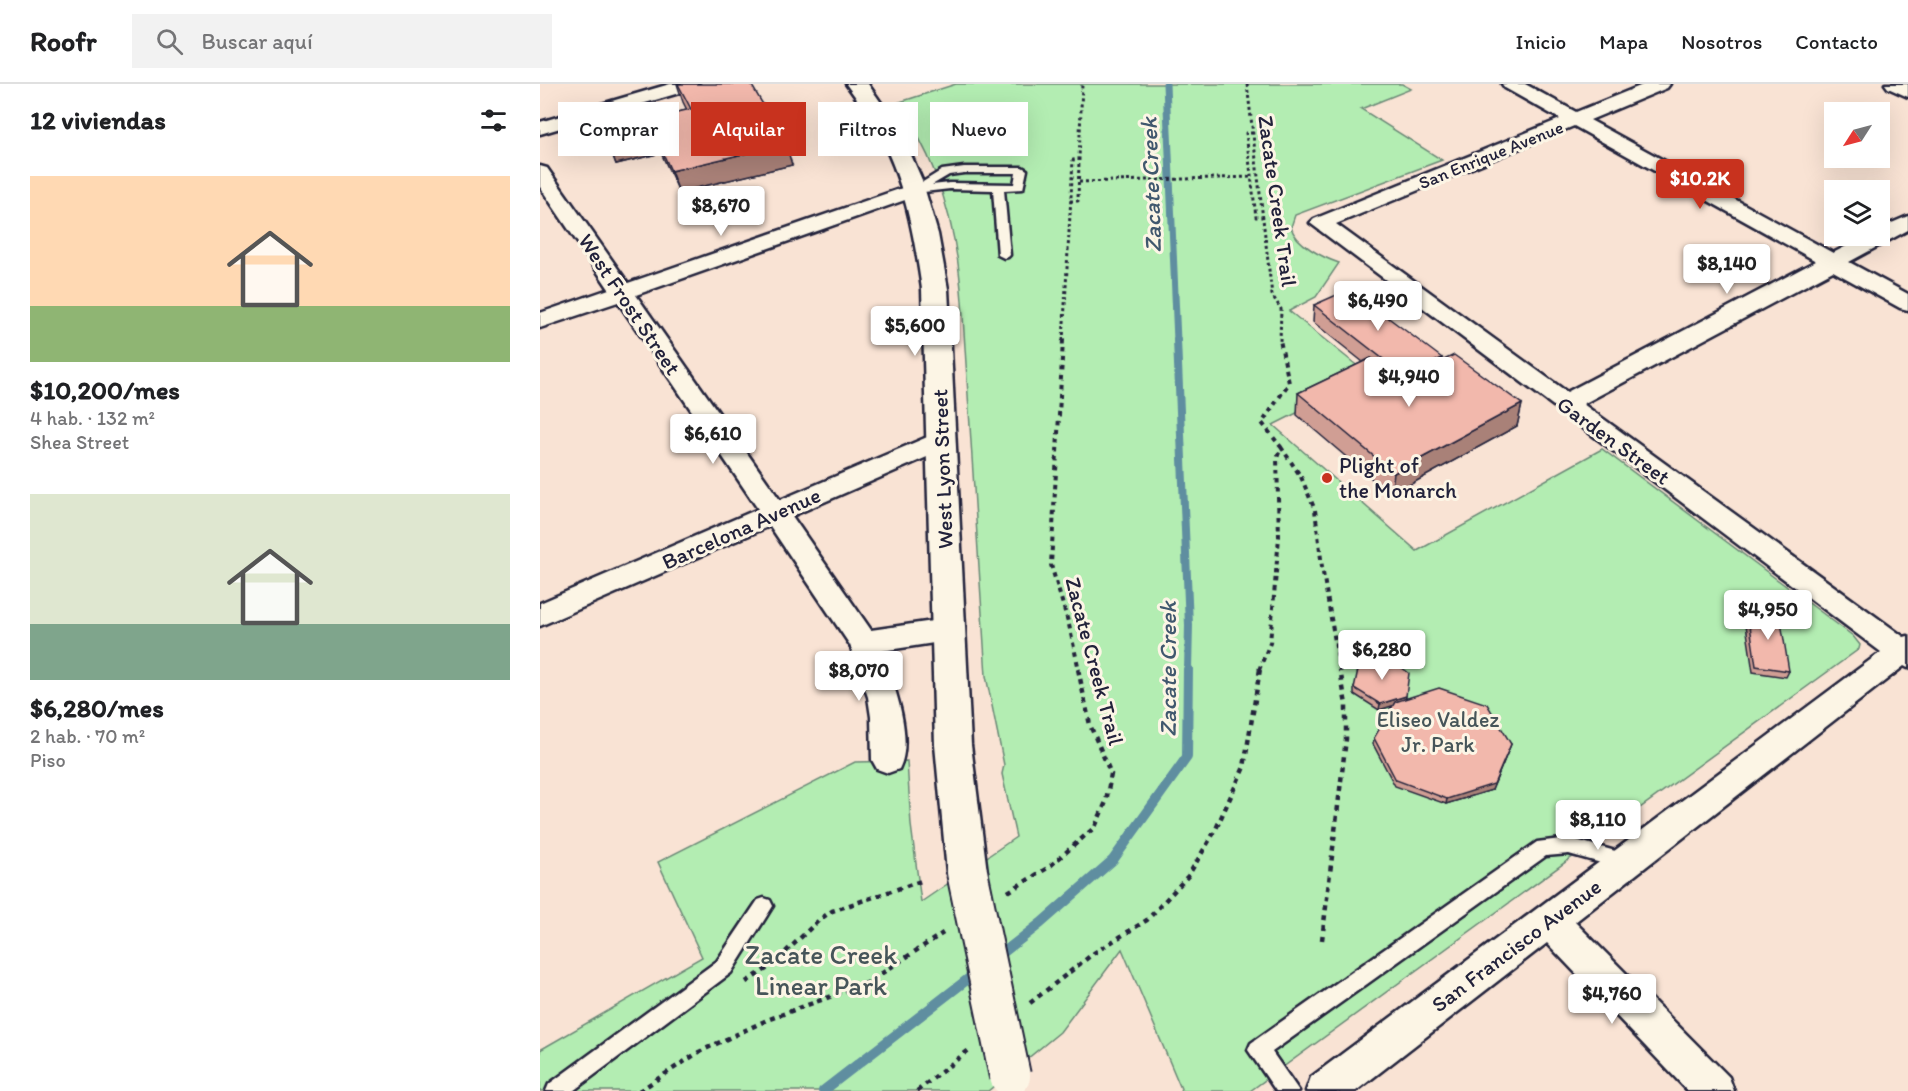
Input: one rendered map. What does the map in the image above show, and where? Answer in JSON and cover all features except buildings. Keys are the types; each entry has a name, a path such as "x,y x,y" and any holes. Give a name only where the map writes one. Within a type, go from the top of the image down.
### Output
{"main road":[{"name":"West Lyon Street","path":"857,84 872,102 893,136 915,190 928,238 935,289 953,745 967,872 1012,1084"}],"street":[{"path":"540,128 690,84"},
{"path":"1511,84 1908,303"},
{"name":"San Enrique Avenue","path":"1321,223 1661,84"},
{"path":"1894,84 1908,91"},
{"name":"West Frost Street","path":"540,172 864,642 883,697 887,717 888,760"},
{"path":"540,321 915,190"},
{"path":"1565,403 1908,222"},
{"name":"Garden Street","path":"1321,223 1906,651"},
{"name":"Barcelona Avenue","path":"540,615 941,441"},
{"path":"864,642 947,630"},
{"name":"San Francisco Avenue","path":"1325,1091 1906,651"},
{"path":"1549,920 1714,1091"}],"lane":[{"path":"1022,170 1019,187 950,186 915,190 946,172 1022,170"},
{"path":"998,188 1004,255"},
{"path":"1288,1091 1258,1050 1543,848 1569,846 1626,862"},
{"path":"556,1091 724,967 764,906"}],"path":[{"name":"Zacate Creek Trail","path":"1004,895 1049,867 1095,827 1106,802 1111,774 1090,725 1069,625 1051,565 1070,201 1073,159 1079,159 1082,84"},
{"name":"Zacate Creek Trail","path":"1247,84 1272,295 1281,309 1280,341 1289,383 1263,423 1281,447"},
{"path":"1253,133 1246,133 1256,217 1262,217"},
{"path":"1070,201 1078,201 1079,159"},
{"path":"1078,182 1252,177"},
{"path":"1281,447 1301,477 1315,510 1322,567 1346,705 1346,739 1322,940"},
{"path":"1023,1008 1094,953 1147,920 1188,876 1215,831 1244,767 1258,673 1270,644 1279,537 1277,458 1281,447"},
{"path":"739,986 771,966 819,920 832,911 924,880"},
{"path":"639,1091 699,1052 766,1020 867,983 946,931"},
{"path":"917,1091 978,1043"}],"green space":[{"path":"956,84 1402,84 1411,89 1361,109 1442,160 1295,215 1291,227 1304,245 1339,263 1316,297 1289,311 1370,376 1273,425 1417,551 1602,449 1853,636 1860,645 1859,649 1250,1091 1182,1091 1122,949 1060,1032 988,1091 540,1091 540,1050 702,957 658,862 855,762 907,761 911,825 921,902 1016,837 1002,774 1004,765 986,676 962,301 956,249 935,172 918,136 918,102 900,102"}],"waterway":[{"name":"Zacate Creek","path":"1166,84 1177,341"},
{"name":"Zacate Creek","path":"1177,340 1189,625 1188,670"},
{"name":"Zacate Creek","path":"995,959 1041,923 1113,860 1187,757 1188,669"},
{"name":"Zacate Creek","path":"823,1091 977,972"}],"place":[{"name":"Plight of the Monarch","path":"1327,478"}],"park label":[{"name":"Eliseo Valdez Jr. Park","path":"1438,732"},
{"name":"Zacate Creek Linear Park","path":"821,970"}]}
